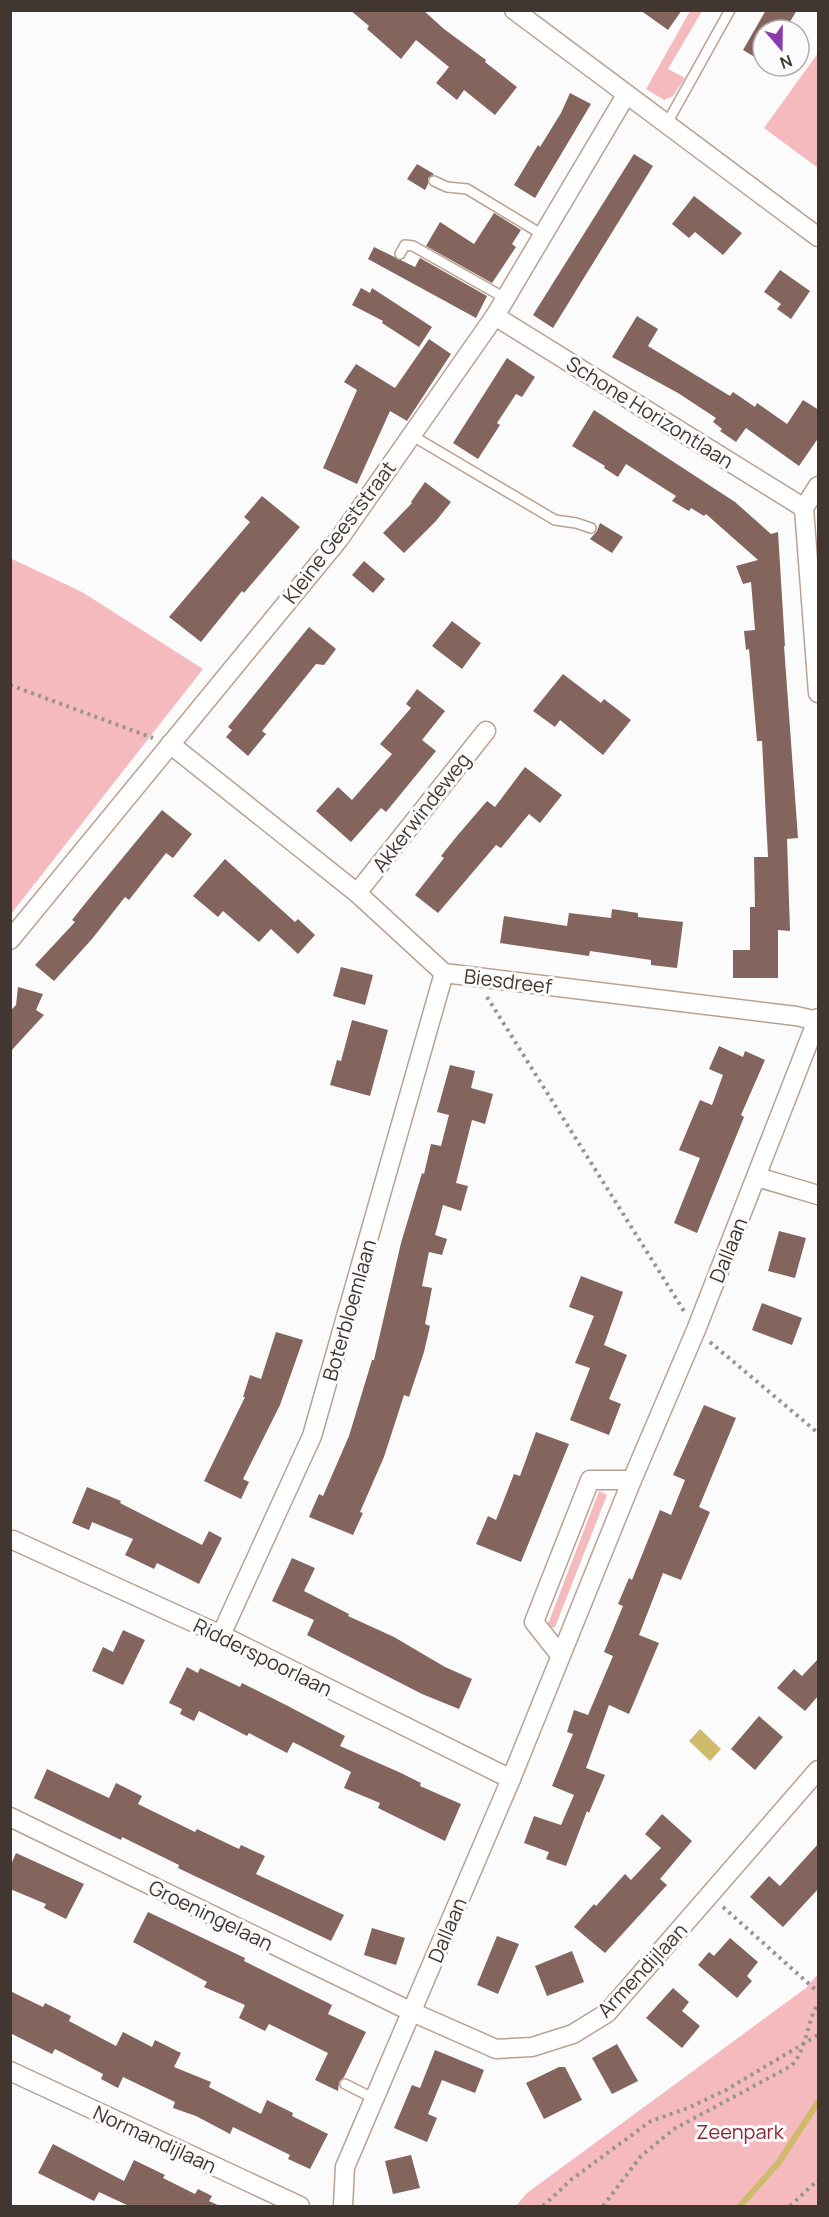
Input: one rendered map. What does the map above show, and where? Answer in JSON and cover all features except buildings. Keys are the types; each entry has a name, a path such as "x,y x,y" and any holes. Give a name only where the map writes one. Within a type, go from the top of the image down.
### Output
{"street":[{"path":"514,10 538,17 626,95 819,237"},
{"name":"Kleine Geeststraat","path":"10,940 339,539 495,316 626,95"},
{"name":"Schone Horizontlaan","path":"495,316 804,508"},
{"path":"819,486 804,508 819,693"},
{"name":"Akkerwindeweg","path":"357,893 486,731"},
{"name":"Biesdreef","path":"170,744 357,893 444,973 818,1020"},
{"name":"Boterbloemlaan","path":"221,1635 312,1436 444,973"},
{"name":"Dallaan","path":"343,2206 345,2167 511,1779 632,1480 696,1330 818,1020"},
{"path":"757,1177 819,1195"},
{"path":"560,1655 534,1622 590,1480 632,1480"},
{"name":"Ridderspoorlaan","path":"13,1540 221,1635 511,1779"},
{"name":"Armendijlaan","path":"412,2012 496,2049 532,2047 573,2034 607,2013 819,1770"},
{"name":"Groeningelaan","path":"10,1817 412,2012"},
{"name":"Normandijlaan","path":"10,2071 300,2206"}],"lane":[{"path":"666,125 730,10"},
{"path":"434,181 447,187 467,189 543,235"},
{"path":"400,254 405,245 413,246 505,298"},
{"path":"411,435 555,520 591,528"},
{"path":"345,2084 375,2099"}],"path":[{"path":"10,686 170,744"},
{"path":"473,976 696,1330 819,1432"},
{"path":"710,1895 819,1992"},
{"path":"603,2206 641,2156 674,2129 791,2066 797,2060 808,2025 819,2004"},
{"path":"543,2206 572,2179 651,2121 688,2108 726,2090 819,2035"},
{"path":"790,2206 819,2180"}],"green space":[{"path":"690,11 702,11 668,69 685,78 673,96 664,100 646,89"},
{"path":"818,53 818,168 764,128 800,78 811,78 811,63"},
{"path":"10,558 82,592 203,669 11,914"},
{"path":"599,1491 607,1495 555,1627 551,1628 548,1624"},
{"name":"Zeenpark","path":"818,1974 818,2206 516,2206 527,2193 806,1988"}],"shaded area":[{"path":"700,1729 721,1749 710,1761 689,1741"}],"waterway":[{"path":"740,2206 779,2162 818,2102"}]}
